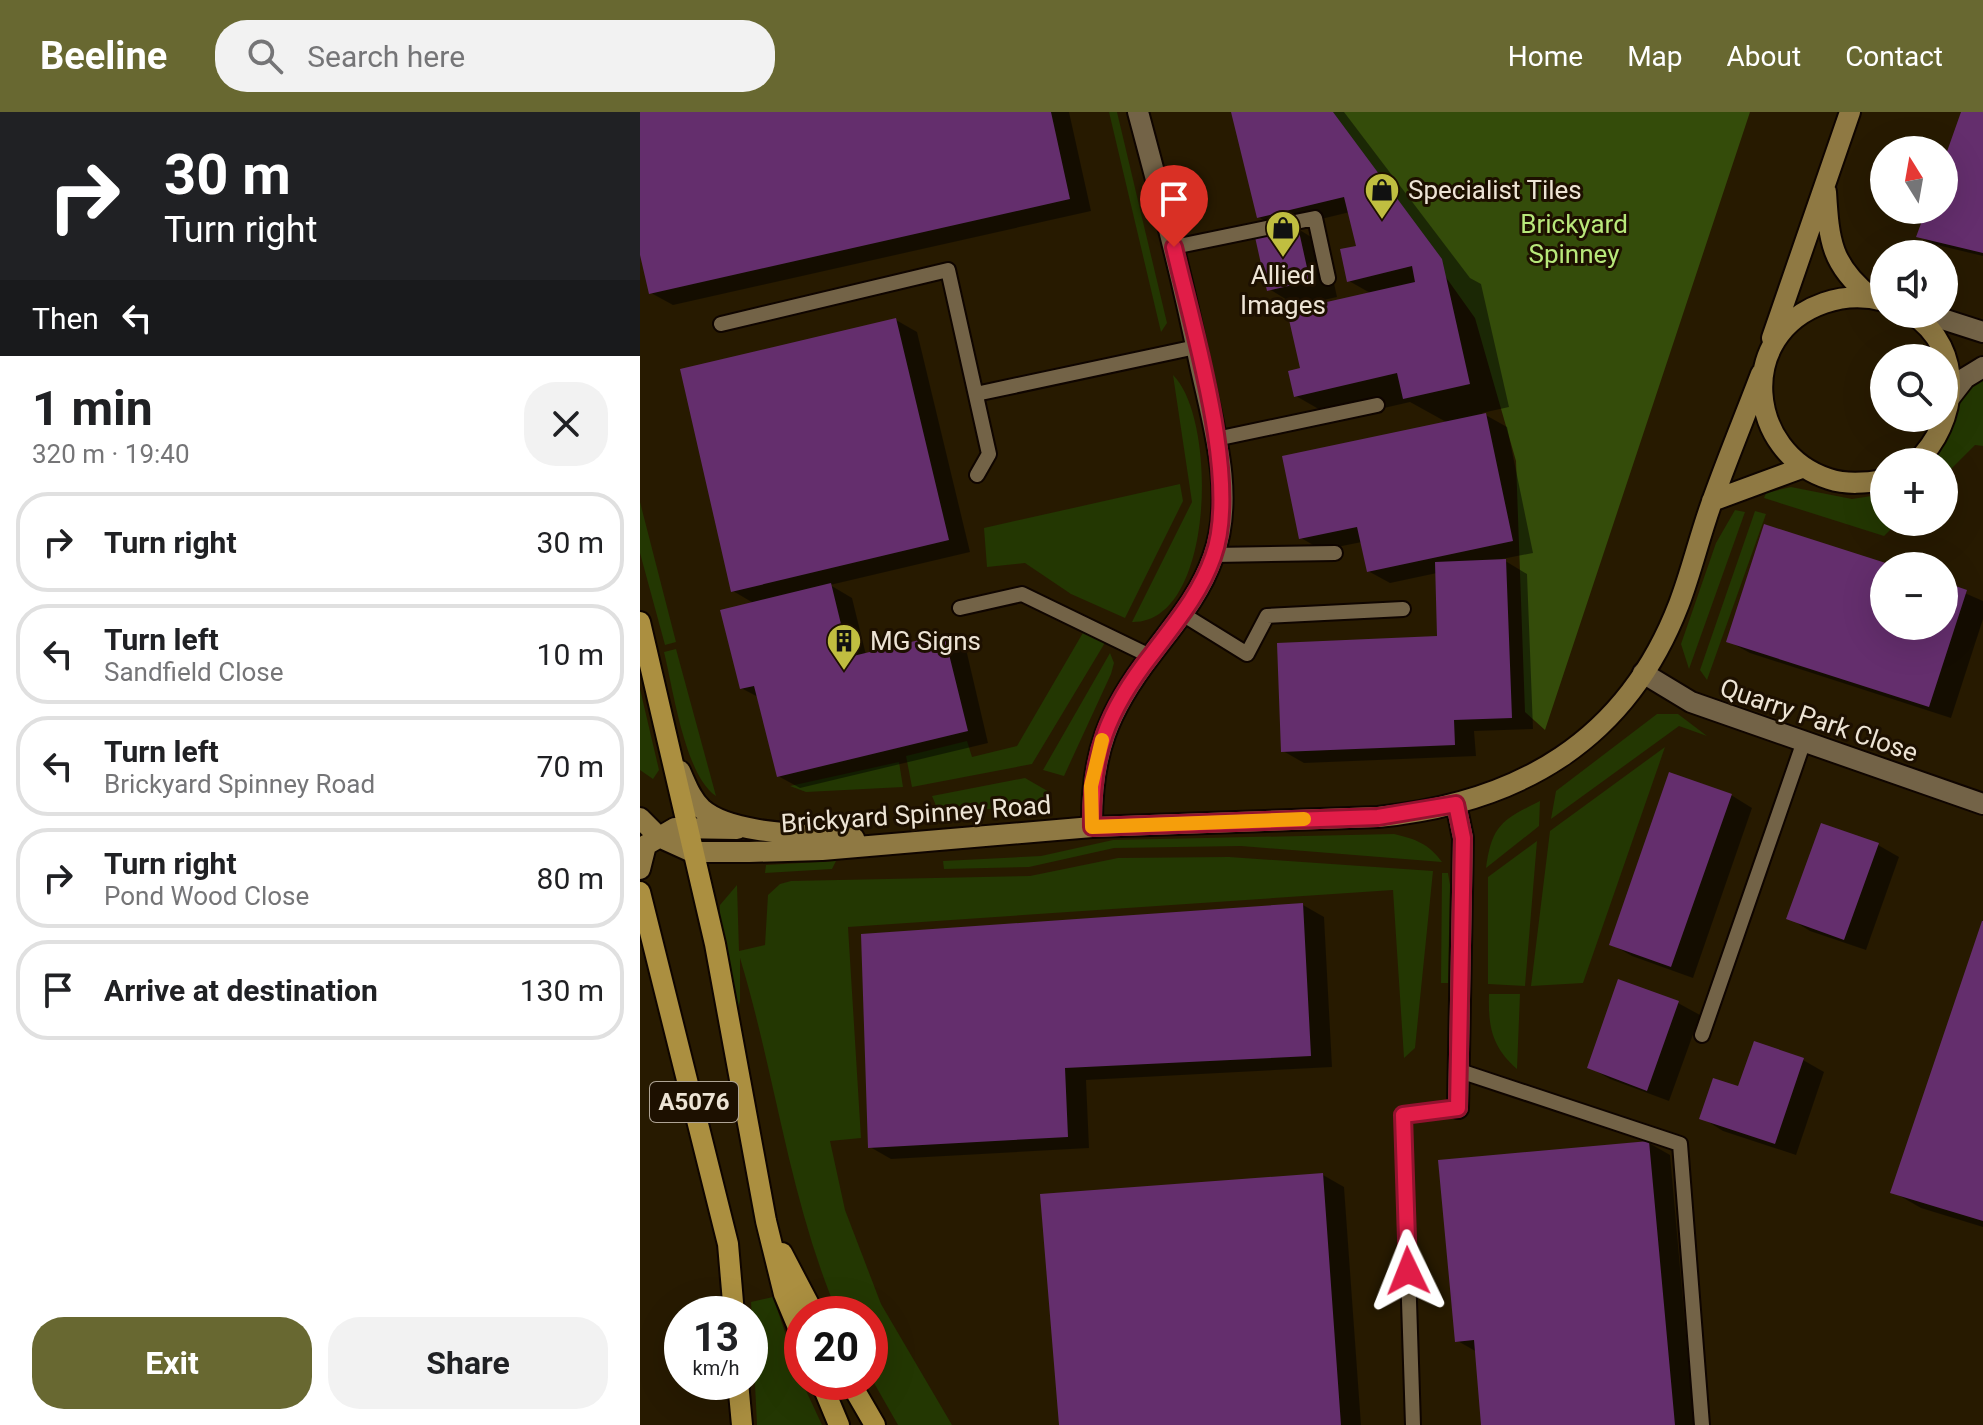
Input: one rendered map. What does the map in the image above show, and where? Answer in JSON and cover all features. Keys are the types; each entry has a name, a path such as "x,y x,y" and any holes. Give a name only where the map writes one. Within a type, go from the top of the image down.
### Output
{"main road":[{"path":"640,622 715,944 766,1221 785,1296"},
{"name":"A5076","path":"640,892 728,1244 732,1296"},
{"path":"766,1221 805,1296"},
{"path":"740,1400 742,1425"},
{"path":"829,1400 839,1425"},
{"path":"860,1400 875,1425"}],"street":[{"path":"1092,827 1091,786 1096,754 1110,719 1150,656 1184,615 1214,555 1223,498 1216,439 1174,247 1138,112"},
{"path":"1768,349 1850,112"},
{"path":"1826,184 1829,235 1835,255 1848,279 1870,294"},
{"path":"1768,349 1785,325 1811,308 1841,297 1870,299"},
{"path":"1958,324 1983,332"},
{"path":"1927,328 1939,344"},
{"name":"Brickyard Spinney Road","path":"640,818 659,837 692,852 822,850 1092,827 1378,817 1456,804 1527,780 1560,759 1591,733 1643,673 1679,605 1712,501 1768,349"},
{"path":"1958,387 1965,378 1983,367"},
{"path":"1761,374 1771,427 1785,449 1804,467 1829,479 1858,484 1870,482"},
{"path":"1712,501 1804,467"},
{"name":"Quarry Park Close","path":"1643,673 1691,702 1803,744 1983,804"},
{"path":"671,749 689,792 703,809 729,823 893,842"},
{"path":"1456,804 1463,838 1458,1108"},
{"path":"640,869 646,845 675,828 755,828"}],"lane":[{"path":"1174,247 1315,218 1328,278"},
{"path":"721,324 948,270 989,454 977,475"},
{"path":"976,394 1196,347"},
{"path":"1216,439 1377,405"},
{"path":"1214,555 1335,553"},
{"path":"960,608 1022,594 1150,656"},
{"path":"1184,615 1247,654 1267,616 1403,609"},
{"path":"1702,1035 1803,744"},
{"path":"1457,1070 1680,1144 1702,1425"},
{"path":"1413,1425 1403,1115 1458,1108"}],"green space":[{"path":"1109,112 1117,112 1167,323 1161,332"},
{"name":"Brickyard Spinney","path":"1328,112 1750,112 1545,730 1525,712 1516,461 1475,318"},
{"path":"1173,375 1188,398 1197,432 1202,473 1200,516 1193,556 1180,590 1159,614 1132,622 1192,502"},
{"path":"1983,376 1983,446 1975,445 1958,462 1958,448 1936,448 1943,432 1958,432 1960,394"},
{"path":"1180,484 1183,501 1125,618 1071,594 1025,563 987,567 984,528"},
{"path":"1791,487 1852,499 1870,496 1870,532 1764,498 1766,493"},
{"path":"640,502 676,642 665,645 640,553"},
{"path":"1735,510 1745,512 1689,669 1681,644 1716,543"},
{"path":"1755,511 1766,514 1707,680 1700,670"},
{"path":"1084,631 1106,641 1032,764 912,787 906,756 967,741 972,757 1017,746"},
{"path":"676,649 716,796 705,786 696,770 682,730 664,652"},
{"path":"1110,653 1114,663 1111,674 1064,776 1043,770"},
{"path":"640,689 659,770 653,779 640,770"},
{"path":"1657,714 1678,714 1707,736 1679,726 1551,819 1556,791"},
{"path":"1665,747 1583,983 1531,986 1550,831"},
{"path":"899,762 903,787 806,792 790,786"},
{"path":"1025,778 1051,793 1025,805 996,809 937,808 932,796"},
{"path":"1540,801 1539,826 1486,868 1492,842 1501,826 1516,813"},
{"path":"1394,834 1421,843 1442,862 1241,846 1114,848 1029,867 944,869 943,861 1041,856 1113,840"},
{"path":"1537,841 1525,986 1488,984 1488,877"},
{"path":"1229,857 1433,871 1415,1048 1404,1058 1393,890 848,927 861,1138 830,1141 845,1210 878,1296 831,1296 807,1227 740,958 737,1012 719,928 720,905 737,885 739,951 765,945 768,895 780,884 791,881 1030,876 1118,858"},
{"path":"836,861 832,869 765,873 766,865"},
{"path":"1442,873 1448,873 1450,885 1448,983 1441,983"},
{"path":"1489,994 1520,994 1517,1069 1502,1053 1493,1036"},
{"path":"773,1297 784,1329 784,1400 810,1400 822,1425 757,1425 756,1400 768,1400 768,1298"},
{"path":"888,1316 952,1425 898,1425 884,1400 888,1400"}],"building":[{"path":"640,112 1051,112 1070,199 649,294 640,255"},
{"path":"1231,112 1333,112 1442,259 1470,384 1403,399 1397,373 1294,397 1288,371 1300,368 1287,311 1415,282 1412,266 1347,282 1340,249 1356,246 1344,197 1257,218"},
{"path":"1961,112 1983,112 1983,253 1958,247 1958,240 1916,237 1921,224 1958,224 1958,136 1952,136"},
{"name":"Allied Images","path":"1298,227 1310,281 1267,291 1255,237"},
{"path":"896,318 949,540 731,592 680,369"},
{"path":"1486,413 1513,541 1367,572 1357,527 1299,539 1282,456"},
{"path":"1764,524 1870,558 1870,640 1951,640 1929,707 1726,642"},
{"path":"1506,559 1512,718 1454,720 1455,745 1281,752 1277,643 1437,636 1435,562"},
{"name":"MG Signs","path":"831,583 849,657 944,634 968,731 777,777 754,686 740,689 720,610"},
{"path":"1958,587 1967,590 1958,618"},
{"path":"1669,772 1732,794 1671,967 1609,945"},
{"path":"1821,823 1879,843 1844,940 1786,919"},
{"path":"1303,903 1311,1056 1065,1068 1068,1137 868,1148 861,934"},
{"path":"1983,921 1983,1221 1890,1193"},
{"path":"1618,979 1679,1001 1647,1091 1587,1068"},
{"path":"1754,1041 1804,1058 1775,1144 1699,1119 1713,1078 1738,1086"},
{"path":"1649,1141 1675,1425 1481,1425 1474,1340 1455,1342 1438,1160"},
{"path":"1323,1173 1341,1425 1059,1425 1040,1194"}],"slow traffic":[{"path":"1102,740 1096,754 1091,786 1092,827 1304,819"}],"place":[{"name":"Specialist Tiles","path":"1382,221"},
{"name":"Allied Images","path":"1283,259"},
{"name":"MG Signs","path":"844,672"}],"route":[{"path":"1174,247 1219,456 1223,498 1221,525 1214,555 1199,590 1184,615 1150,656 1110,719 1096,754 1091,786 1092,827 1378,817 1456,804 1463,838 1458,1108 1403,1115 1408,1271"}]}
